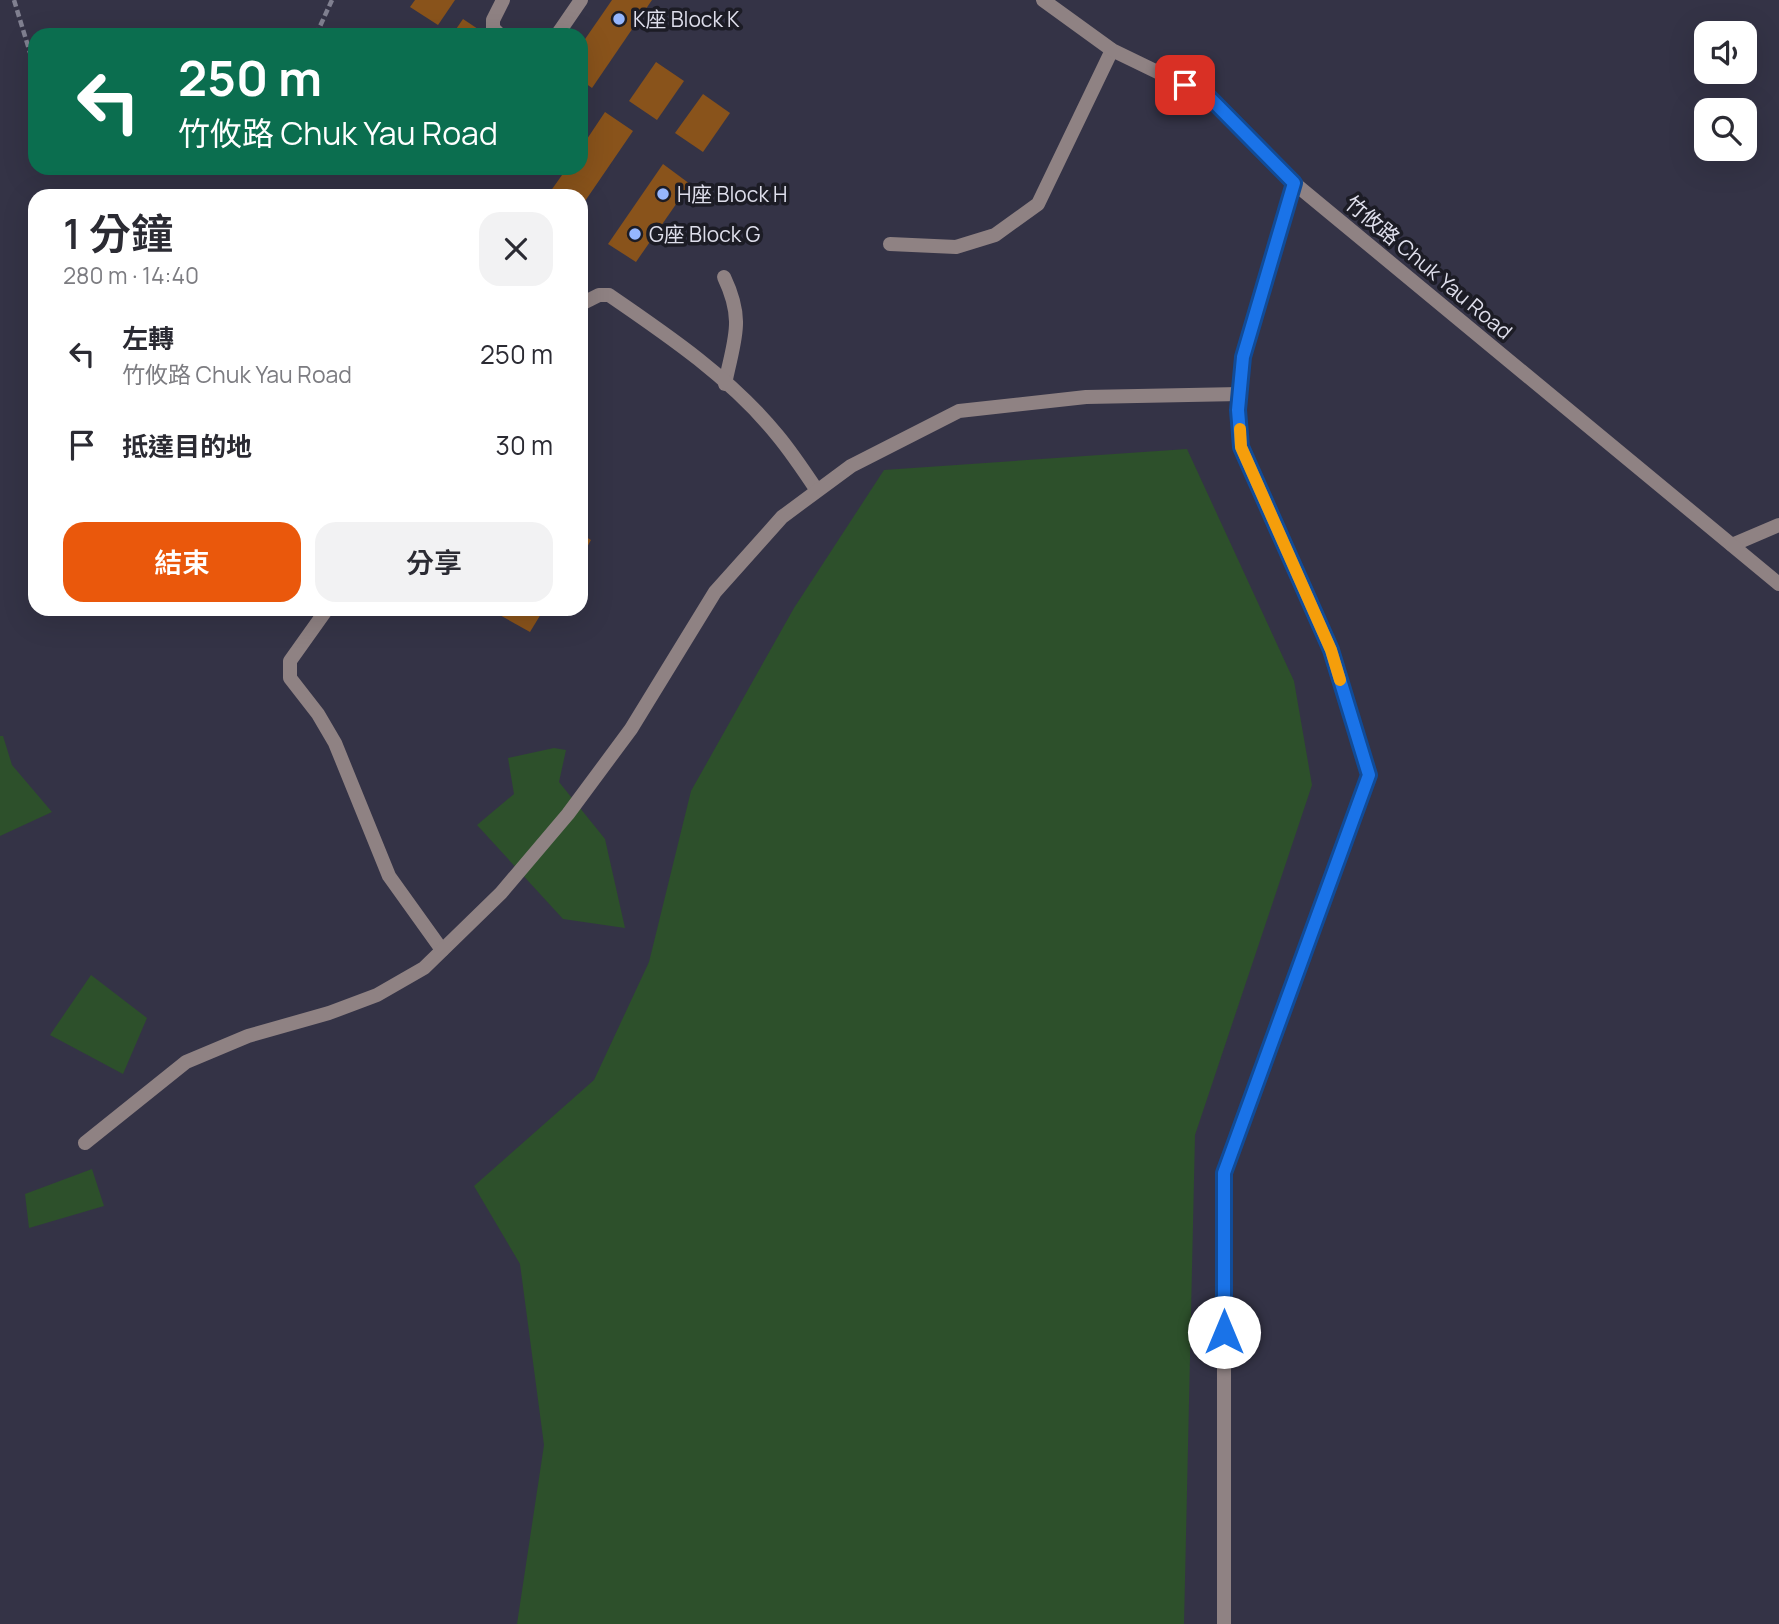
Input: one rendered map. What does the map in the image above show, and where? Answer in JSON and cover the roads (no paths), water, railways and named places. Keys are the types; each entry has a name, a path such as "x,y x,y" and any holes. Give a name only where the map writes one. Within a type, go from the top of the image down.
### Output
{"street":[{"path":"493,28 493,20 503,0"},
{"path":"562,28 581,0"},
{"name":"竹攸路 Chuk Yau Road","path":"1043,0 1112,50 1209,97 1294,183 1779,584"},
{"path":"890,244 956,247 995,235 1038,204 1112,50"},
{"path":"1224,1624 1224,1173 1369,775 1331,650 1241,447 1240,394 1243,357 1294,183"},
{"path":"724,278 736,303 737,326 725,384"},
{"path":"588,300 598,295 609,295 677,341 778,436 816,489"},
{"path":"85,1143 186,1062 248,1036 329,1013 377,995 424,968 501,893 568,814 631,729 715,592 782,517 816,489 851,466 959,411 1086,397 1240,394"},
{"path":"1732,545 1779,524"},
{"path":"322,616 290,661 290,678 335,743 389,876 442,950"}],"place":[{"name":"K座 Block K","path":"619,19"},
{"name":"H座 Block H","path":"663,194"},
{"name":"G座 Block G","path":"635,234"}]}
